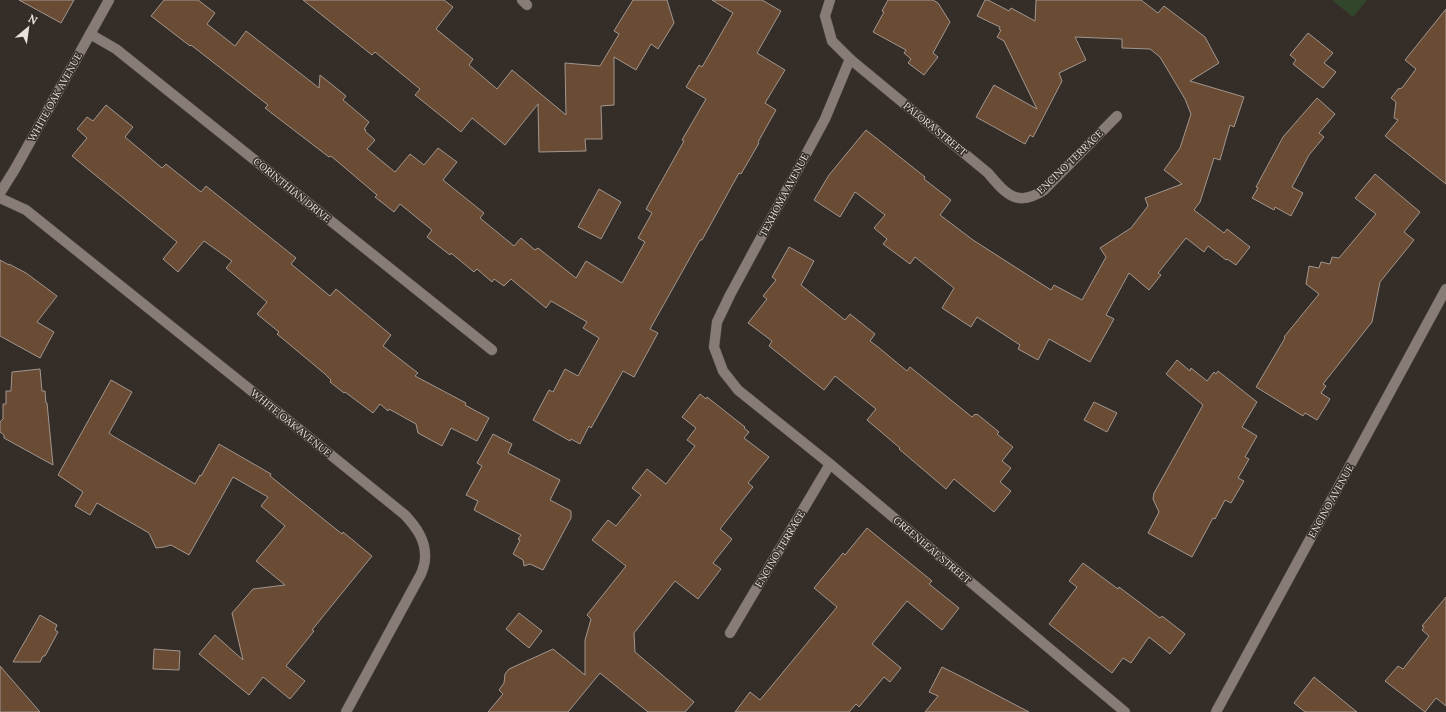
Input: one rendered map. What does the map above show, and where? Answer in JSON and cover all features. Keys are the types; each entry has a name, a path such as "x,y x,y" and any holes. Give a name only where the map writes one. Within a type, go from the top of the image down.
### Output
{"street":[{"name":"WHITE OAK AVENUE","path":"0,193 15,169 109,0"},
{"path":"830,0 825,16 832,41 850,59"},
{"name":"CORINTHIAN DRIVE","path":"90,34 116,49 492,350"},
{"name":"PALORA STREET","path":"850,59 988,173 1002,189 1010,195 1019,198"},
{"name":"TEXHOMA AVENUE","path":"738,390 723,371 714,347 717,322 730,295 825,119 850,59"},
{"name":"ENCINO TERRACE","path":"1019,198 1027,199 1044,190 1117,116"},
{"name":"WHITE OAK AVENUE","path":"0,198 26,210 405,515 416,526 422,539 425,558 421,574 346,712"},
{"name":"ENCINO AVENUE","path":"1216,712 1446,289"},
{"name":"GREENLEAF STREET","path":"738,390 830,464 1125,712"},
{"name":"ENCINO TERRACE","path":"730,633 830,464"}],"green space":[{"path":"1332,0 1367,0 1353,17"}],"building":[{"path":"19,0 74,0 61,23"},
{"path":"164,0 198,0 215,13 207,24 235,46 246,31 319,88 320,75 346,96 343,100 369,122 364,129 375,140 367,149 395,172 410,154 424,165 438,148 457,162 443,180 484,213 480,218 514,246 521,238 535,250 538,248 576,278 586,261 622,283 645,242 638,238 652,213 646,209 684,141 682,140 706,99 686,87 699,65 702,67 733,13 712,0 762,0 781,11 757,53 785,70 765,103 776,110 758,142 759,143 741,174 739,173 650,329 658,333 634,377 623,371 591,428 589,426 580,444 571,439 570,441 533,420 549,390 553,392 565,369 578,376 599,338 583,328 587,322 551,301 546,308 511,279 504,286 494,279 492,282 477,269 474,272 451,253 450,255 427,237 432,230 400,204 394,212 375,197 377,195 331,156 329,157 265,108 268,105 151,16"},
{"path":"303,0 444,0 453,7 436,29 473,59 469,65 497,89 512,70 566,115 565,63 600,66 619,34 614,31 633,0 667,0 674,23 658,49 651,44 636,70 614,57 614,105 601,106 602,139 585,139 586,151 539,152 538,104 505,145 472,118 461,132 415,95 420,89 375,52 372,55"},
{"path":"888,0 933,0 938,3 950,22 933,53 938,57 924,75 908,63 911,59 904,53 906,50 873,32 884,12 882,11"},
{"path":"985,0 988,0 1009,11 1011,8 1035,21 1036,0 1141,0 1158,13 1164,6 1205,37 1219,63 1190,81 1244,97 1234,127 1230,125 1220,160 1214,158 1200,202 1194,210 1224,233 1227,229 1250,247 1236,265 1227,259 1226,260 1208,246 1204,252 1186,238 1158,273 1161,275 1149,290 1129,273 1106,315 1114,319 1090,362 1049,339 1038,360 1018,349 1020,345 977,317 971,327 942,308 954,288 915,257 910,264 883,244 887,239 874,228 885,215 855,192 840,217 814,200 829,175 866,130 925,177 924,179 951,200 940,215 973,240 1051,290 1054,285 1082,300 1106,257 1100,248 1131,228 1148,206 1145,198 1182,184 1164,170 1180,148 1191,114 1185,99 1160,57 1150,49 1122,48 1122,39 1075,37 1086,60 1059,73 1062,81 1033,137 1030,135 1025,144 976,117 994,85 1037,109 1004,41 997,37 1001,30 999,29 1000,27 977,16"},
{"path":"1446,9 1446,184 1385,136 1398,120 1394,118 1396,102 1391,98 1398,89 1402,88 1416,69 1405,60"},
{"path":"1308,33 1333,53 1324,63 1336,72 1323,88 1293,64 1296,60 1290,55"},
{"path":"1317,98 1335,114 1319,133 1324,137 1309,155 1292,187 1303,193 1291,216 1275,207 1274,210 1252,198 1258,188 1256,187 1283,137"},
{"path":"106,105 133,127 125,137 162,168 166,164 201,192 206,186 296,258 291,264 330,296 336,289 391,335 383,346 418,373 415,376 466,403 465,405 489,418 477,441 451,428 442,446 418,433 416,424 389,409 388,411 380,404 373,413 345,392 344,393 330,382 331,380 325,374 277,334 279,332 257,314 267,302 226,268 232,261 204,241 178,272 163,259 177,242 72,156 87,138 77,129 87,117 93,121"},
{"path":"1375,174 1420,212 1404,232 1414,240 1380,282 1372,322 1323,384 1326,386 1321,393 1330,399 1317,420 1305,413 1303,416 1256,387 1285,338 1284,337 1319,294 1306,284 1309,266 1319,268 1321,262 1330,264 1332,257 1339,258 1376,214 1355,198"},
{"path":"599,189 621,202 601,239 578,227"},
{"path":"789,247 814,261 801,285 845,320 850,314 875,334 870,341 907,371 910,367 972,417 977,414 999,432 997,434 1013,447 1002,461 1011,468 1000,482 1011,491 994,512 954,479 946,489 867,420 876,409 835,376 824,390 769,346 772,341 748,323 767,299 763,296 776,280 772,277"},
{"path":"0,260 26,273 57,296 37,322 54,332 40,358 0,336"},
{"path":"1177,360 1190,371 1191,368 1207,381 1214,372 1216,374 1218,371 1257,402 1242,427 1257,436 1245,457 1249,459 1238,478 1244,481 1231,503 1225,500 1215,519 1213,518 1192,557 1148,533 1159,512 1153,499 1154,493 1203,405 1166,374"},
{"path":"40,369 42,391 45,391 47,403 53,465 4,438 4,435 0,432 0,422 3,419 3,404 6,404 6,391 11,391 12,372"},
{"path":"111,380 132,392 109,433 113,436 195,484 219,444 271,474 270,476 342,534 343,532 372,556 312,630 314,631 286,666 305,681 290,699 263,677 249,695 199,654 215,635 243,660 232,613 253,589 285,585 256,561 285,526 261,506 268,497 233,477 189,555 171,545 156,548 149,533 97,503 90,515 75,506 83,492 58,475"},
{"path":"700,394 706,399 707,397 745,427 744,428 749,432 744,438 769,457 748,483 753,487 720,529 732,539 713,563 721,569 698,599 675,581 634,633 635,652 694,702 685,712 648,712 600,673 568,712 488,712 503,694 499,690 504,683 505,674 509,669 553,649 585,675 585,640 591,619 587,615 626,566 592,540 608,520 616,526 641,495 632,488 647,469 666,484 695,446 687,440 696,428 682,417"},
{"path":"1094,402 1117,413 1107,432 1084,420"},
{"path":"493,434 512,444 508,453 560,480 550,500 571,511 571,518 543,570 530,564 524,566 523,560 513,554 520,540 518,539 521,535 474,510 478,501 466,495 482,466 477,463"},
{"path":"867,528 932,581 929,584 959,608 942,630 907,601 872,644 901,668 890,682 884,677 859,707 856,704 849,712 735,712 750,692 760,700 837,607 814,588 843,553 845,555"},
{"path":"1083,563 1118,589 1119,587 1160,618 1162,616 1185,634 1170,654 1149,637 1131,663 1123,658 1112,673 1049,624 1077,587 1069,581"},
{"path":"1446,597 1446,706 1436,698 1425,712 1385,681 1398,666 1403,669 1429,636 1422,630 1424,627 1422,626"},
{"path":"519,613 542,631 529,648 506,629"},
{"path":"40,615 57,625 55,630 58,632 45,656 43,656 40,662 13,662"},
{"path":"154,649 180,651 179,670 153,669"},
{"path":"0,666 40,712 0,712"},
{"path":"942,667 1029,712 925,712 938,696 929,692"},
{"path":"1314,677 1357,712 1305,712 1294,703"}]}
